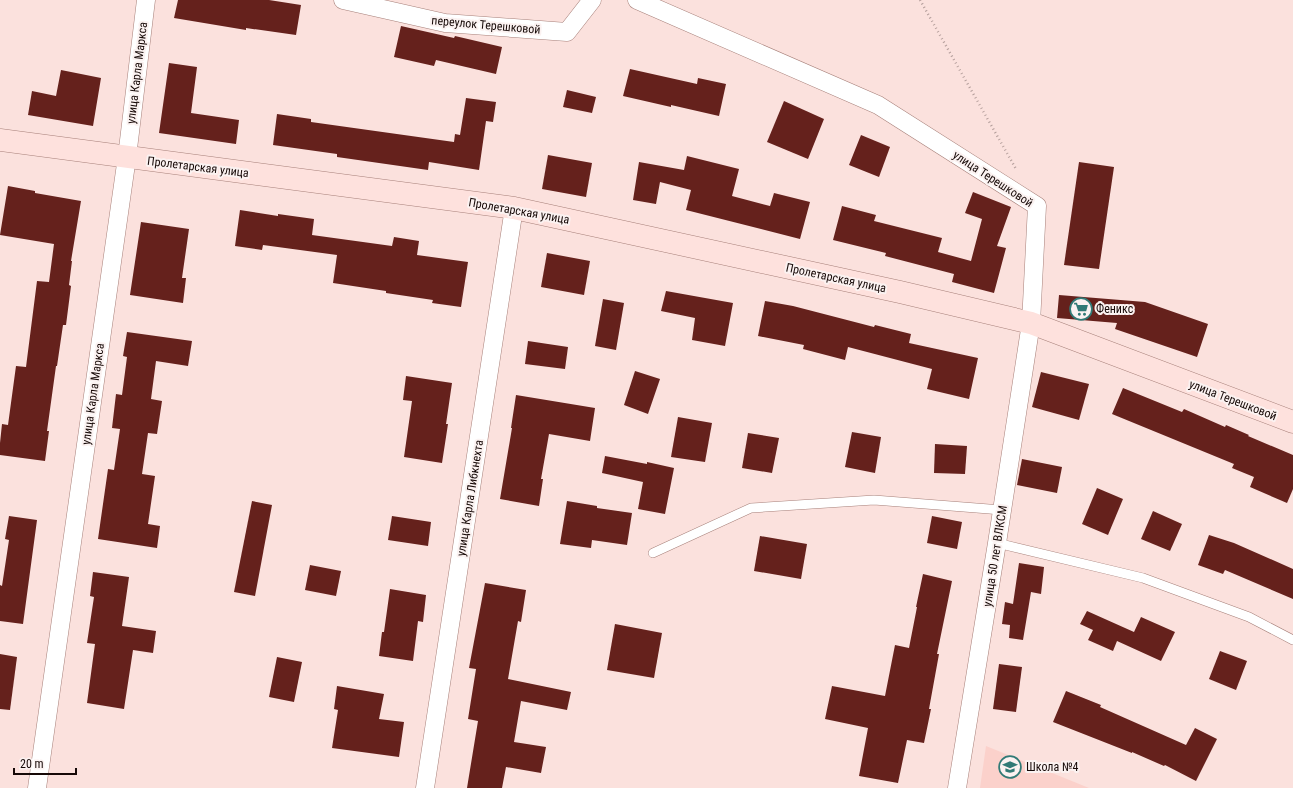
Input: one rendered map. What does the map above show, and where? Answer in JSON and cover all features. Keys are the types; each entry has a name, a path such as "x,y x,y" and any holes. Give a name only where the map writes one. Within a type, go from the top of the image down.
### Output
{"main road":[{"name":"Пролетарская улица","path":"0,140 514,208 900,292 1031,323"},
{"name":"улица Терешковой","path":"1031,323 1293,422"}],"street":[{"name":"улица Карла Маркса","path":"37,788 127,157 146,0"},
{"name":"переулок Терешковой","path":"343,0 445,24 567,32 592,0"},
{"name":"улица Терешковой","path":"637,0 878,106 1037,206 1031,323"},
{"name":"улица Карла Либкнехта","path":"425,788 514,208"},
{"name":"улица 50 лет ВЛКСМ","path":"957,788 1031,323"}],"lane":[{"path":"653,553 750,508 874,500 1002,510"},
{"path":"997,543 1143,578 1249,617 1293,640"}],"path":[{"path":"920,0 1018,171"}],"shaded area":[{"name":"Школа №4","path":"986,746 1089,788 980,788"}],"building":[{"path":"178,0 269,0 301,5 296,35 246,28 246,30 174,18"},
{"path":"401,26 454,38 455,36 502,47 496,74 436,60 434,66 394,57"},
{"path":"169,63 197,67 191,113 239,120 236,144 159,133"},
{"path":"630,69 697,84 698,78 726,84 719,116 623,96"},
{"path":"61,70 101,78 93,126 28,115 32,91 56,96"},
{"path":"567,90 596,97 592,113 563,107"},
{"path":"466,98 496,102 493,122 486,121 479,170 429,162 428,170 337,157 337,154 273,145 277,114 311,119 311,122 454,142 455,134 460,135"},
{"path":"784,101 824,119 808,159 767,142"},
{"path":"861,135 890,147 879,177 849,165"},
{"path":"548,155 592,163 586,197 542,189"},
{"path":"687,156 739,169 732,196 770,206 774,193 810,202 800,239 686,210 691,190 660,182 656,204 633,200 639,162 684,170"},
{"path":"1079,162 1114,167 1099,269 1064,265"},
{"path":"8,186 35,191 35,193 81,201 71,261 69,285 71,286 66,325 63,325 56,366 47,431 49,431 45,461 0,455 2,424 8,425 16,366 26,367 37,281 49,282 54,244 0,235"},
{"path":"973,192 1011,207 997,246 1006,248 994,293 952,282 954,274 885,256 886,253 833,240 842,206 876,215 874,221 942,238 938,252 971,261 982,219 965,213"},
{"path":"240,210 278,216 278,214 314,219 312,235 392,246 394,237 419,241 417,255 468,262 461,307 432,303 433,300 386,293 386,291 333,283 337,255 263,245 262,250 235,246"},
{"path":"141,222 189,229 182,278 186,278 183,303 130,295"},
{"path":"547,253 590,261 584,295 541,287"},
{"path":"666,291 733,303 725,346 692,340 695,318 661,311"},
{"path":"1059,295 1145,302 1208,324 1197,357 1115,329 1117,323 1057,318"},
{"path":"603,299 624,303 616,350 595,346"},
{"path":"765,301 793,306 874,327 875,325 911,334 909,343 978,358 969,399 927,389 932,369 848,347 845,360 803,349 804,345 758,336"},
{"path":"127,332 192,341 188,366 156,361 151,399 162,401 157,434 148,433 142,474 155,476 148,524 160,526 157,548 98,539 108,469 114,470 120,429 112,428 116,394 122,395 127,357 123,356"},
{"path":"528,341 568,347 565,369 525,364"},
{"path":"635,371 660,379 648,414 624,405"},
{"path":"1041,372 1089,384 1079,420 1032,407"},
{"path":"406,376 452,383 442,463 404,457 412,401 403,400"},
{"path":"1123,388 1182,412 1184,409 1225,427 1226,425 1293,455 1293,489 1287,503 1250,487 1254,477 1232,468 1234,464 1112,414"},
{"path":"516,395 595,408 590,441 549,434 541,479 543,479 539,506 500,499"},
{"path":"678,417 712,423 705,462 671,457"},
{"path":"852,432 881,437 875,473 845,467"},
{"path":"748,433 779,438 772,473 742,468"},
{"path":"935,444 967,446 965,474 934,473"},
{"path":"605,456 647,464 647,462 674,468 665,514 638,509 643,482 602,473"},
{"path":"1022,459 1062,467 1057,493 1017,485"},
{"path":"1097,488 1123,499 1108,535 1082,524"},
{"path":"252,501 272,505 255,596 234,592"},
{"path":"567,501 597,506 597,508 632,513 627,545 592,540 591,548 560,544"},
{"path":"1153,511 1182,524 1170,551 1141,539"},
{"path":"9,516 37,520 23,624 0,621 0,585 2,586 9,540 5,539"},
{"path":"392,516 431,522 428,546 388,540"},
{"path":"932,516 962,522 957,549 927,543"},
{"path":"1209,535 1234,543 1293,569 1293,599 1225,570 1223,574 1198,565"},
{"path":"760,536 807,544 801,579 754,571"},
{"path":"1019,563 1044,567 1041,594 1031,592 1023,640 1009,638 1010,625 1002,624 1005,602 1013,604"},
{"path":"310,565 341,571 336,596 305,590"},
{"path":"93,572 129,577 122,626 156,631 153,653 133,650 124,709 87,703 95,644 87,643 94,597 90,596"},
{"path":"923,574 952,581 937,654 939,654 929,709 931,709 924,743 907,740 898,783 859,776 868,728 825,719 832,686 885,696 895,645 909,648"},
{"path":"485,583 526,590 521,622 518,621 508,679 571,692 567,710 521,701 514,742 546,747 541,773 506,767 502,788 467,788 478,721 468,719 476,669 469,668"},
{"path":"390,589 426,595 423,622 418,621 413,661 379,656"},
{"path":"1087,611 1134,632 1141,617 1175,632 1161,661 1117,641 1113,651 1088,640 1093,630 1080,624"},
{"path":"615,624 662,633 654,678 607,670"},
{"path":"1220,651 1247,661 1236,690 1209,679"},
{"path":"0,654 17,657 10,710 0,709"},
{"path":"277,657 302,662 294,702 269,697"},
{"path":"999,664 1022,667 1016,712 993,709"},
{"path":"337,686 384,694 379,719 404,722 399,757 332,748 338,710 334,709"},
{"path":"1066,691 1101,705 1100,707 1186,745 1195,728 1217,739 1196,781 1165,765 1164,766 1132,752 1053,722"}],"place":[{"name":"Феникс","path":"1081,309"},
{"name":"Школа №4","path":"1010,767"}]}
